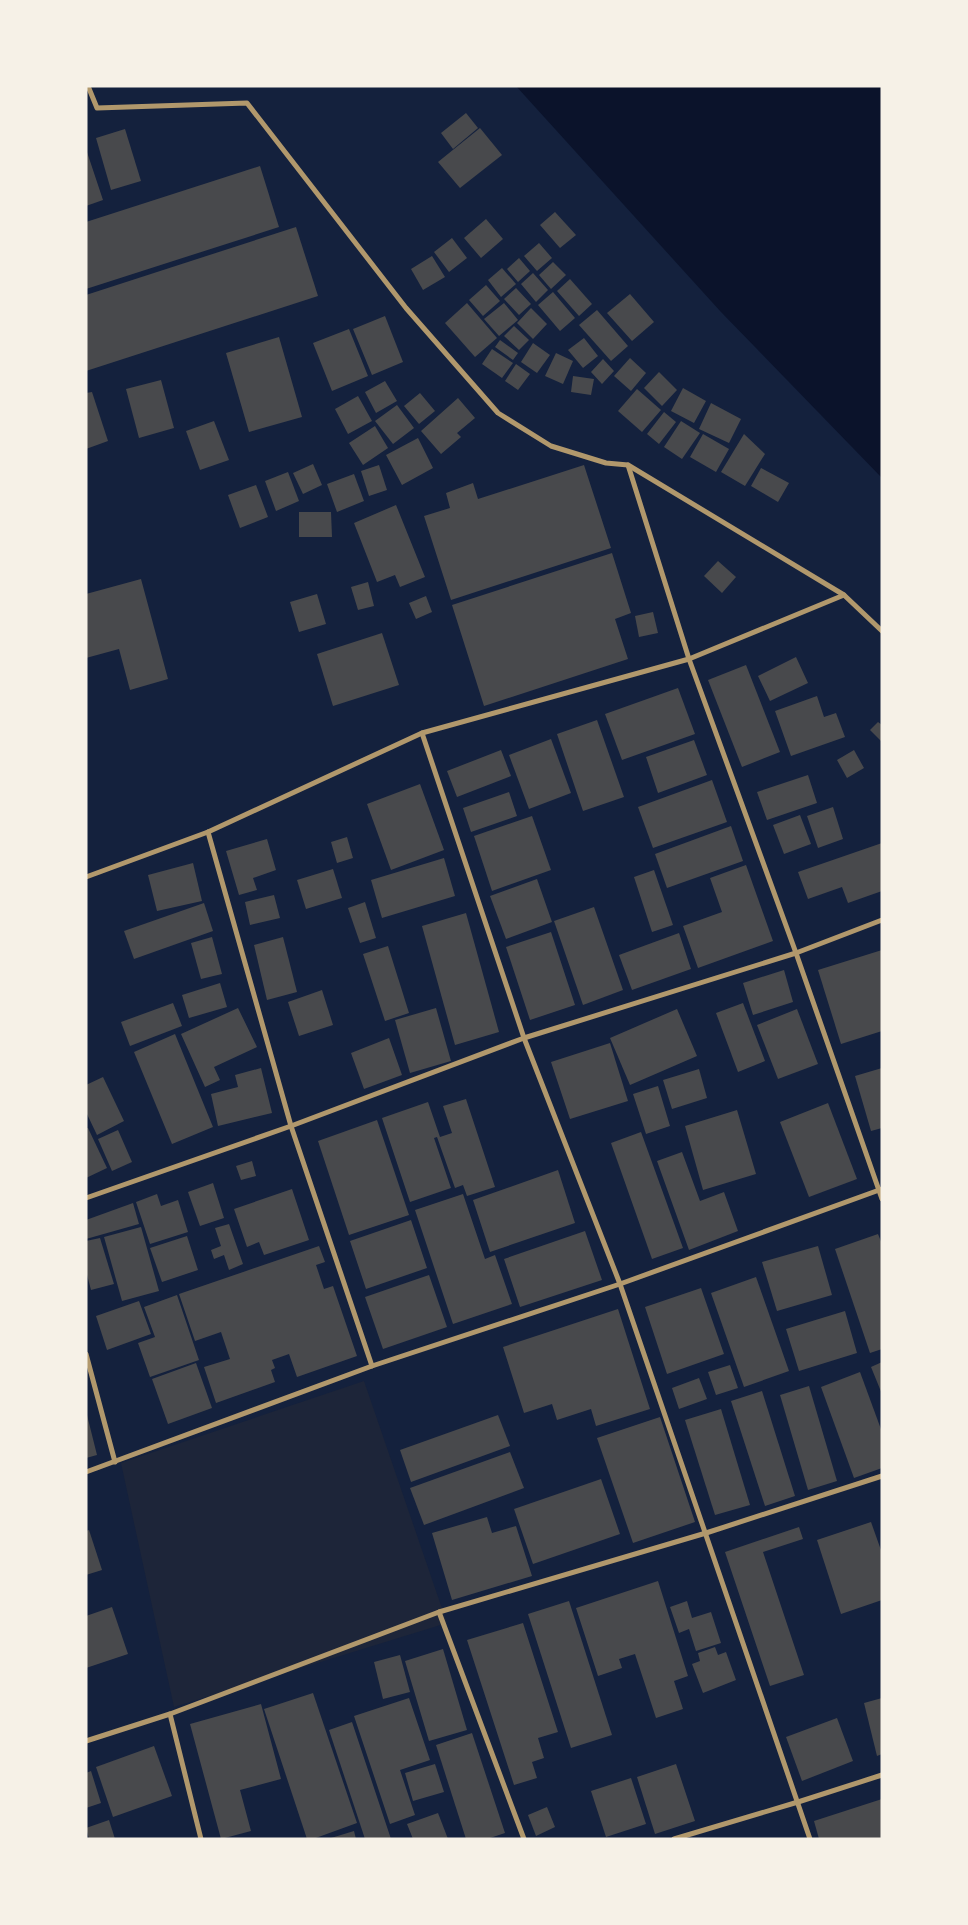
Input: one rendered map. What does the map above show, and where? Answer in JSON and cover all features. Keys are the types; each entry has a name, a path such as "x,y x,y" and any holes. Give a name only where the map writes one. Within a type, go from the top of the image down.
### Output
{"street":[{"path":"88,86 97,108 247,103 406,308 498,413 551,446 606,463 628,465 844,595 882,631"},
{"path":"628,465 689,658 796,952 882,1199"},
{"path":"86,877 208,832 422,733 689,658 844,595"},
{"path":"422,733 524,1038 620,1284 810,1839"},
{"path":"208,832 291,1126 372,1366"},
{"path":"86,1198 291,1126 524,1038 796,952 882,920"},
{"path":"86,1472 372,1366 620,1284 880,1190"},
{"path":"86,1354 116,1462"},
{"path":"86,1741 170,1714 439,1612 706,1533 882,1476"},
{"path":"439,1612 524,1839"},
{"path":"170,1714 201,1839"},
{"path":"674,1839 882,1775"}],"shaded area":[{"path":"516,86 882,86 882,478 721,312"},
{"path":"364,1381 447,1623 174,1707 121,1463"}],"building":[{"path":"466,113 478,128 453,149 441,133"},
{"path":"480,128 502,155 460,188 438,162"},
{"path":"125,129 141,181 111,190 96,138"},
{"path":"86,149 103,200 86,206"},
{"path":"260,166 279,227 86,289 86,222"},
{"path":"555,212 576,235 560,248 540,225"},
{"path":"486,219 503,239 481,258 464,238"},
{"path":"296,227 318,296 86,371 86,295"},
{"path":"452,238 467,258 449,272 434,252"},
{"path":"539,243 552,258 537,271 524,256"},
{"path":"432,256 445,277 423,290 411,269"},
{"path":"519,258 530,271 518,282 507,269"},
{"path":"553,262 566,275 551,289 539,275"},
{"path":"502,268 516,284 501,297 488,280"},
{"path":"533,273 548,290 536,302 521,284"},
{"path":"570,279 592,304 579,316 557,291"},
{"path":"486,285 500,301 483,316 469,300"},
{"path":"516,288 531,304 519,315 504,299"},
{"path":"553,292 575,318 560,331 538,305"},
{"path":"630,294 654,322 632,341 607,313"},
{"path":"467,303 497,338 475,357 445,323"},
{"path":"504,303 518,320 499,336 484,319"},
{"path":"531,308 547,324 533,339 517,323"},
{"path":"597,310 628,346 611,361 579,325"},
{"path":"385,316 403,362 372,375 353,329"},
{"path":"514,326 529,340 519,350 504,336"},
{"path":"349,329 368,376 332,391 313,343"},
{"path":"279,337 302,417 249,432 226,353"},
{"path":"584,338 598,356 583,368 568,350"},
{"path":"500,340 518,353 513,360 495,347"},
{"path":"533,343 550,355 537,373 521,362"},
{"path":"492,349 513,363 502,378 482,364"},
{"path":"556,353 573,361 563,384 545,376"},
{"path":"630,358 646,373 631,391 614,376"},
{"path":"603,359 614,371 602,384 591,372"},
{"path":"516,364 530,374 518,390 505,381"},
{"path":"659,372 677,390 662,406 644,388"},
{"path":"573,376 594,379 591,395 571,392"},
{"path":"161,380 174,428 139,438 126,389"},
{"path":"385,381 397,401 376,413 365,392"},
{"path":"683,388 706,401 694,423 671,411"},
{"path":"637,389 661,410 642,432 618,411"},
{"path":"92,392 108,441 86,449 86,393"},
{"path":"420,393 435,411 419,424 404,406"},
{"path":"358,396 372,421 348,434 335,409"},
{"path":"458,398 475,418 457,433 461,437 441,454 421,431"},
{"path":"711,403 741,419 729,443 699,429"},
{"path":"397,405 414,428 393,444 375,421"},
{"path":"664,412 676,422 659,444 647,434"},
{"path":"214,421 229,460 200,470 186,431"},
{"path":"681,421 700,433 682,459 664,447"},
{"path":"375,426 388,448 363,465 349,443"},
{"path":"703,434 729,449 716,472 690,457"},
{"path":"744,434 765,454 745,486 721,472"},
{"path":"418,438 433,468 402,485 386,455"},
{"path":"313,464 322,485 303,494 293,473"},
{"path":"379,465 387,490 369,496 361,471"},
{"path":"584,465 611,548 451,600 424,516 450,508 446,493 473,483 478,499"},
{"path":"761,468 789,483 778,502 751,486"},
{"path":"288,472 299,501 276,511 265,481"},
{"path":"354,474 364,501 337,512 327,484"},
{"path":"256,485 268,517 240,528 228,495"},
{"path":"396,505 425,577 400,587 395,575 377,582 354,523"},
{"path":"299,512 331,512 332,537 299,537"},
{"path":"612,553 631,613 615,619 628,659 484,706 452,605"},
{"path":"718,561 736,577 722,593 704,576"},
{"path":"141,579 168,679 130,690 119,649 86,658 86,594"},
{"path":"368,582 374,606 358,610 351,587"},
{"path":"317,594 326,624 299,632 290,602"},
{"path":"426,596 432,612 416,619 409,603"},
{"path":"653,612 658,633 639,637 635,616"},
{"path":"382,633 399,685 333,706 317,654"},
{"path":"796,657 808,683 770,701 758,676"},
{"path":"746,665 780,752 742,767 708,680"},
{"path":"678,688 695,734 622,760 605,714"},
{"path":"817,696 824,717 836,713 845,737 791,756 775,711"},
{"path":"597,720 624,797 583,811 557,734"},
{"path":"878,722 882,725 882,742 870,730"},
{"path":"551,739 571,793 529,809 509,755"},
{"path":"694,740 707,775 658,793 646,757"},
{"path":"501,750 511,776 457,797 447,771"},
{"path":"854,750 864,768 847,778 837,760"},
{"path":"808,775 817,803 767,820 757,792"},
{"path":"712,780 727,822 653,848 638,807"},
{"path":"420,784 444,850 391,870 367,804"},
{"path":"509,792 517,816 471,832 463,808"},
{"path":"833,807 843,839 818,848 807,816"},
{"path":"800,815 811,844 784,854 773,825"},
{"path":"532,816 551,870 492,891 474,836"},
{"path":"731,826 743,861 667,888 655,854"},
{"path":"347,837 353,858 337,863 331,842"},
{"path":"267,839 276,870 253,878 257,890 239,895 226,851"},
{"path":"882,843 882,891 848,903 842,887 808,899 798,872"},
{"path":"444,858 455,896 382,918 371,880"},
{"path":"193,863 202,901 157,911 148,875"},
{"path":"746,865 773,941 698,968 683,926 722,912 710,878"},
{"path":"333,869 342,898 306,909 297,880"},
{"path":"654,870 673,925 652,932 634,877"},
{"path":"537,879 552,922 506,939 490,896"},
{"path":"274,895 280,918 250,925 245,902"},
{"path":"365,902 376,938 360,943 348,908"},
{"path":"204,903 213,931 134,959 124,931"},
{"path":"594,907 623,990 583,1005 554,921"},
{"path":"466,913 499,1032 455,1045 422,926"},
{"path":"551,932 575,1005 530,1020 506,947"},
{"path":"679,933 691,969 632,990 619,955"},
{"path":"212,937 222,974 201,979 191,943"},
{"path":"283,937 297,992 267,1000 254,945"},
{"path":"388,946 409,1013 385,1021 363,954"},
{"path":"882,950 882,1031 841,1044 818,970"},
{"path":"784,970 793,1002 753,1015 743,983"},
{"path":"220,983 227,1007 189,1018 182,995"},
{"path":"322,990 333,1025 299,1036 288,1002"},
{"path":"173,1003 182,1026 130,1046 121,1022"},
{"path":"743,1003 765,1061 738,1072 716,1013"},
{"path":"238,1008 257,1047 214,1067 220,1080 205,1087 181,1034"},
{"path":"436,1008 451,1061 410,1073 395,1020"},
{"path":"677,1009 697,1056 630,1085 610,1038"},
{"path":"797,1009 818,1064 778,1079 757,1025"},
{"path":"175,1034 213,1127 172,1144 134,1052"},
{"path":"389,1038 402,1075 364,1089 351,1053"},
{"path":"610,1043 628,1101 570,1119 551,1062"},
{"path":"261,1068 272,1113 218,1126 211,1094 238,1087 235,1075"},
{"path":"882,1068 882,1128 871,1131 855,1076"},
{"path":"699,1069 707,1098 672,1109 663,1080"},
{"path":"103,1077 124,1121 97,1135 86,1112 86,1085"},
{"path":"658,1086 670,1126 646,1134 633,1094"},
{"path":"466,1099 495,1187 467,1196 463,1185 455,1188 437,1137 434,1138 451,1188 410,1202 382,1118 428,1102 440,1137 452,1133 443,1106"},
{"path":"828,1103 857,1179 809,1197 780,1122"},
{"path":"737,1110 756,1174 703,1190 685,1126"},
{"path":"377,1120 409,1215 349,1235 318,1141"},
{"path":"86,1128 88,1128 107,1168 86,1178"},
{"path":"118,1130 132,1162 112,1171 98,1139"},
{"path":"641,1132 683,1248 652,1259 611,1143"},
{"path":"682,1152 700,1201 724,1192 738,1231 689,1250 657,1161"},
{"path":"252,1161 256,1176 241,1180 236,1166"},
{"path":"558,1170 575,1223 490,1252 473,1200"},
{"path":"213,1183 224,1218 200,1226 188,1192"},
{"path":"292,1189 309,1240 264,1255 259,1242 247,1247 234,1209"},
{"path":"157,1194 161,1206 178,1200 188,1232 150,1244 136,1202"},
{"path":"463,1194 485,1259 495,1255 512,1304 453,1324 415,1210"},
{"path":"133,1203 139,1224 86,1239 86,1220"},
{"path":"411,1220 427,1268 366,1289 350,1241"},
{"path":"229,1224 243,1264 229,1270 224,1255 214,1259 211,1250 221,1246 215,1228"},
{"path":"141,1227 159,1291 122,1301 104,1237"},
{"path":"585,1231 602,1280 520,1307 504,1259"},
{"path":"878,1234 882,1244 882,1349 870,1353 835,1249"},
{"path":"187,1236 198,1270 162,1282 150,1248"},
{"path":"100,1238 114,1284 91,1290 86,1271 86,1241"},
{"path":"319,1246 325,1262 316,1265 324,1289 333,1286 357,1356 297,1377 289,1354 272,1360 275,1368 271,1370 275,1382 216,1403 204,1367 230,1359 221,1332 195,1341 179,1294"},
{"path":"818,1246 832,1295 777,1311 762,1262"},
{"path":"429,1275 447,1327 383,1349 365,1297"},
{"path":"756,1277 789,1371 744,1387 711,1293"},
{"path":"701,1288 724,1354 667,1374 645,1307"},
{"path":"177,1295 199,1360 150,1377 138,1343 155,1337 144,1307"},
{"path":"139,1301 151,1334 107,1350 96,1316"},
{"path":"618,1309 650,1409 596,1426 591,1409 557,1420 552,1404 524,1413 503,1347"},
{"path":"845,1311 857,1353 799,1371 786,1329"},
{"path":"882,1362 882,1394 871,1367"},
{"path":"196,1363 212,1408 168,1424 152,1379"},
{"path":"730,1365 738,1388 716,1395 708,1372"},
{"path":"860,1372 882,1432 882,1468 854,1478 821,1387"},
{"path":"699,1378 707,1399 679,1409 672,1388"},
{"path":"809,1386 837,1481 808,1490 780,1395"},
{"path":"762,1391 795,1496 765,1506 731,1401"},
{"path":"721,1409 750,1505 715,1515 685,1420"},
{"path":"86,1411 97,1455 86,1458"},
{"path":"498,1415 510,1446 411,1482 400,1450"},
{"path":"660,1417 695,1522 633,1543 597,1438"},
{"path":"510,1452 524,1488 424,1525 410,1488"},
{"path":"601,1479 620,1534 533,1564 514,1509"},
{"path":"487,1517 492,1533 516,1526 532,1576 452,1600 432,1533"},
{"path":"871,1522 882,1553 882,1600 841,1614 817,1540"},
{"path":"799,1527 803,1539 763,1552 804,1675 770,1686 725,1552"},
{"path":"89,1530 102,1570 86,1575 86,1531"},
{"path":"658,1581 688,1676 674,1681 683,1709 656,1718 635,1654 619,1659 622,1668 598,1676 576,1608"},
{"path":"569,1601 612,1735 571,1748 528,1614"},
{"path":"687,1601 692,1618 711,1612 721,1643 696,1651 689,1629 679,1633 670,1607"},
{"path":"112,1607 128,1654 86,1668 86,1616"},
{"path":"523,1623 558,1732 538,1738 544,1758 532,1762 537,1778 514,1785 467,1640"},
{"path":"715,1647 718,1655 726,1652 736,1680 703,1693 692,1664 700,1661 698,1653"},
{"path":"443,1649 467,1730 429,1741 405,1661"},
{"path":"400,1655 410,1692 383,1699 374,1662"},
{"path":"313,1693 357,1823 313,1839 307,1839 264,1709"},
{"path":"409,1698 430,1760 400,1770 415,1815 390,1824 354,1716"},
{"path":"882,1698 882,1754 877,1756 864,1703"},
{"path":"261,1704 281,1779 240,1790 251,1831 221,1839 190,1724"},
{"path":"837,1718 853,1761 802,1781 786,1737"},
{"path":"352,1722 391,1839 365,1839 329,1730"},
{"path":"472,1733 505,1833 487,1839 466,1839 436,1745"},
{"path":"154,1746 172,1796 113,1817 96,1767"},
{"path":"435,1764 444,1792 413,1801 405,1773"},
{"path":"676,1764 695,1821 655,1834 637,1777"},
{"path":"91,1771 101,1803 86,1808 86,1773"},
{"path":"631,1778 646,1824 606,1837 591,1791"},
{"path":"882,1799 882,1839 819,1839 814,1821"},
{"path":"547,1807 555,1827 536,1836 528,1815"},
{"path":"438,1813 448,1839 413,1839 407,1824"},
{"path":"109,1820 115,1839 89,1839 86,1828"},
{"path":"354,1831 356,1839 331,1839 331,1838"}]}
